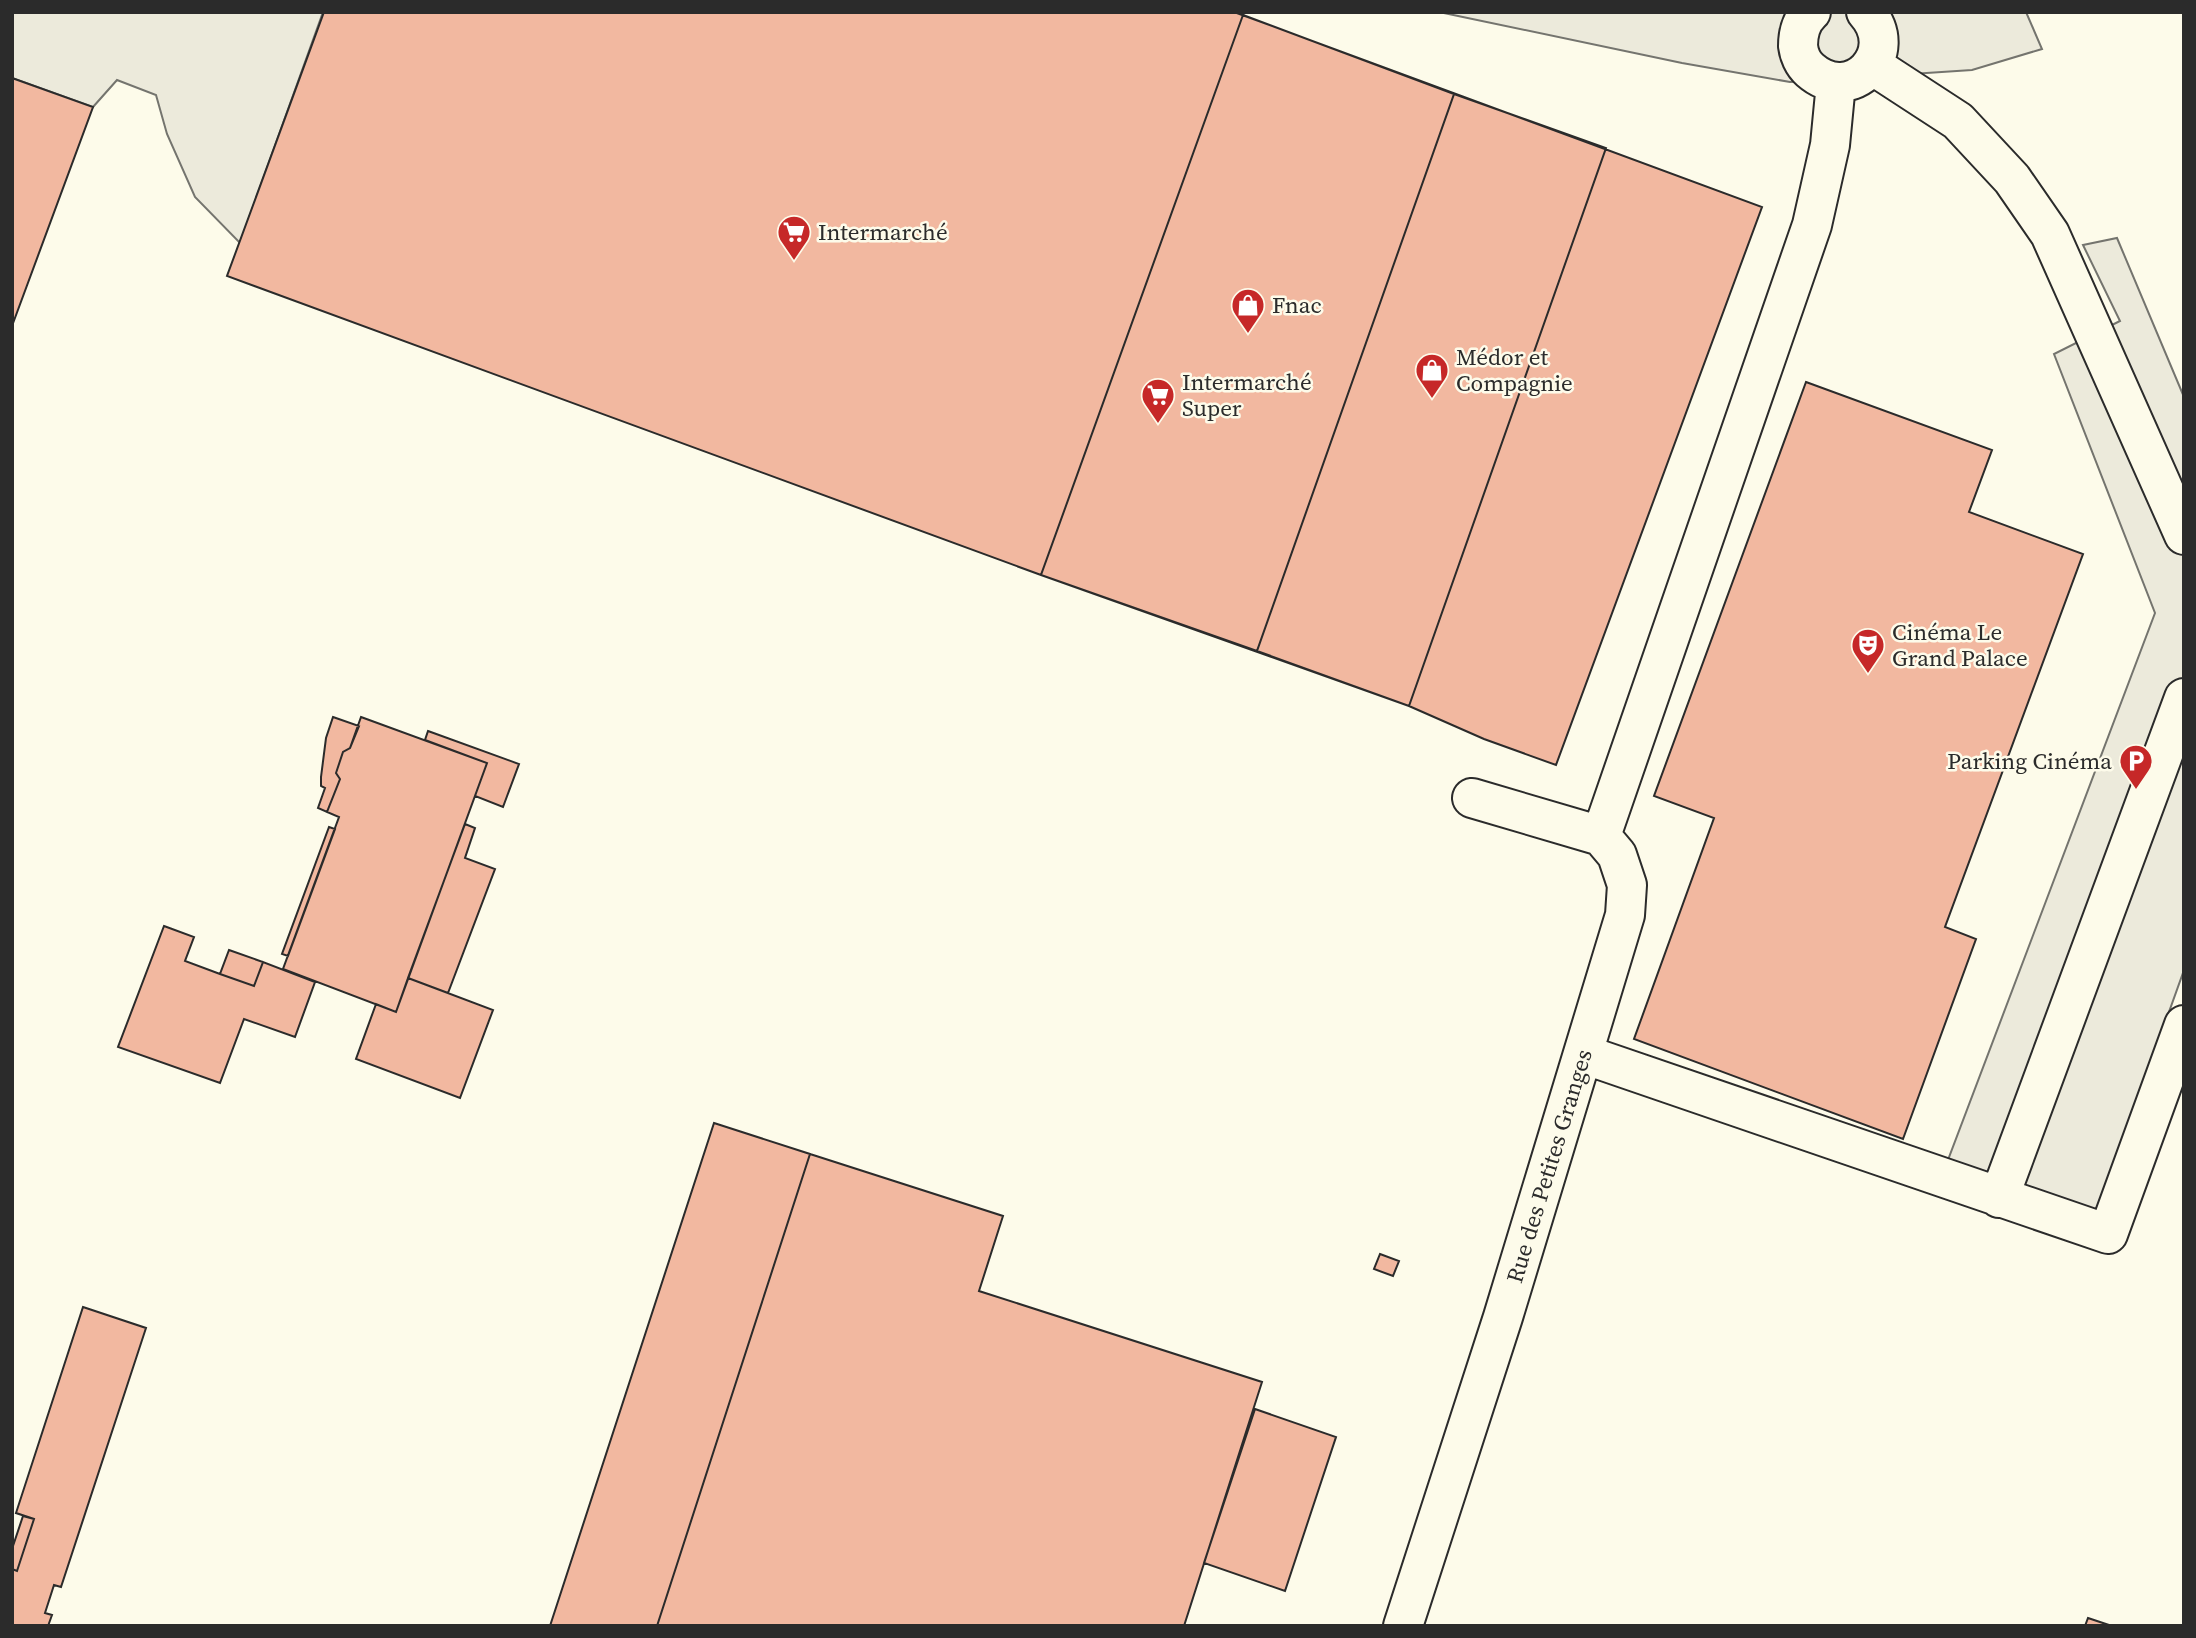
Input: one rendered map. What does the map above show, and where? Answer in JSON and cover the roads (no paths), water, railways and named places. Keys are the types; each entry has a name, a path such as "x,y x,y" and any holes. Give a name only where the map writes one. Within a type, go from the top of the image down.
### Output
{"street":[{"path":"1811,12 1805,17 1798,33 1798,50 1806,66 1819,78 1836,83 1863,75 1879,51 1879,35 1874,21 1866,12"},
{"path":"1872,65 1958,121 2012,179 2050,234 2184,535"},
{"path":"1472,798 1601,836 1812,225 1830,145 1836,83"},
{"path":"1999,1198 2184,698"},
{"name":"Rue des Petites Granges","path":"1403,1626 1503,1317 1625,915 1627,885 1617,855 1601,836"},
{"path":"1583,1054 2108,1234 2184,1025"}],"place":[{"name":"Intermarché","path":"794,262"},
{"name":"Fnac","path":"1248,335"},
{"name":"Médor et Compagnie","path":"1432,400"},
{"name":"Intermarché Super","path":"1158,425"},
{"name":"Cinéma Le Grand Palace","path":"1868,675"},
{"name":"Parking Cinéma","path":"2136,791"}]}
